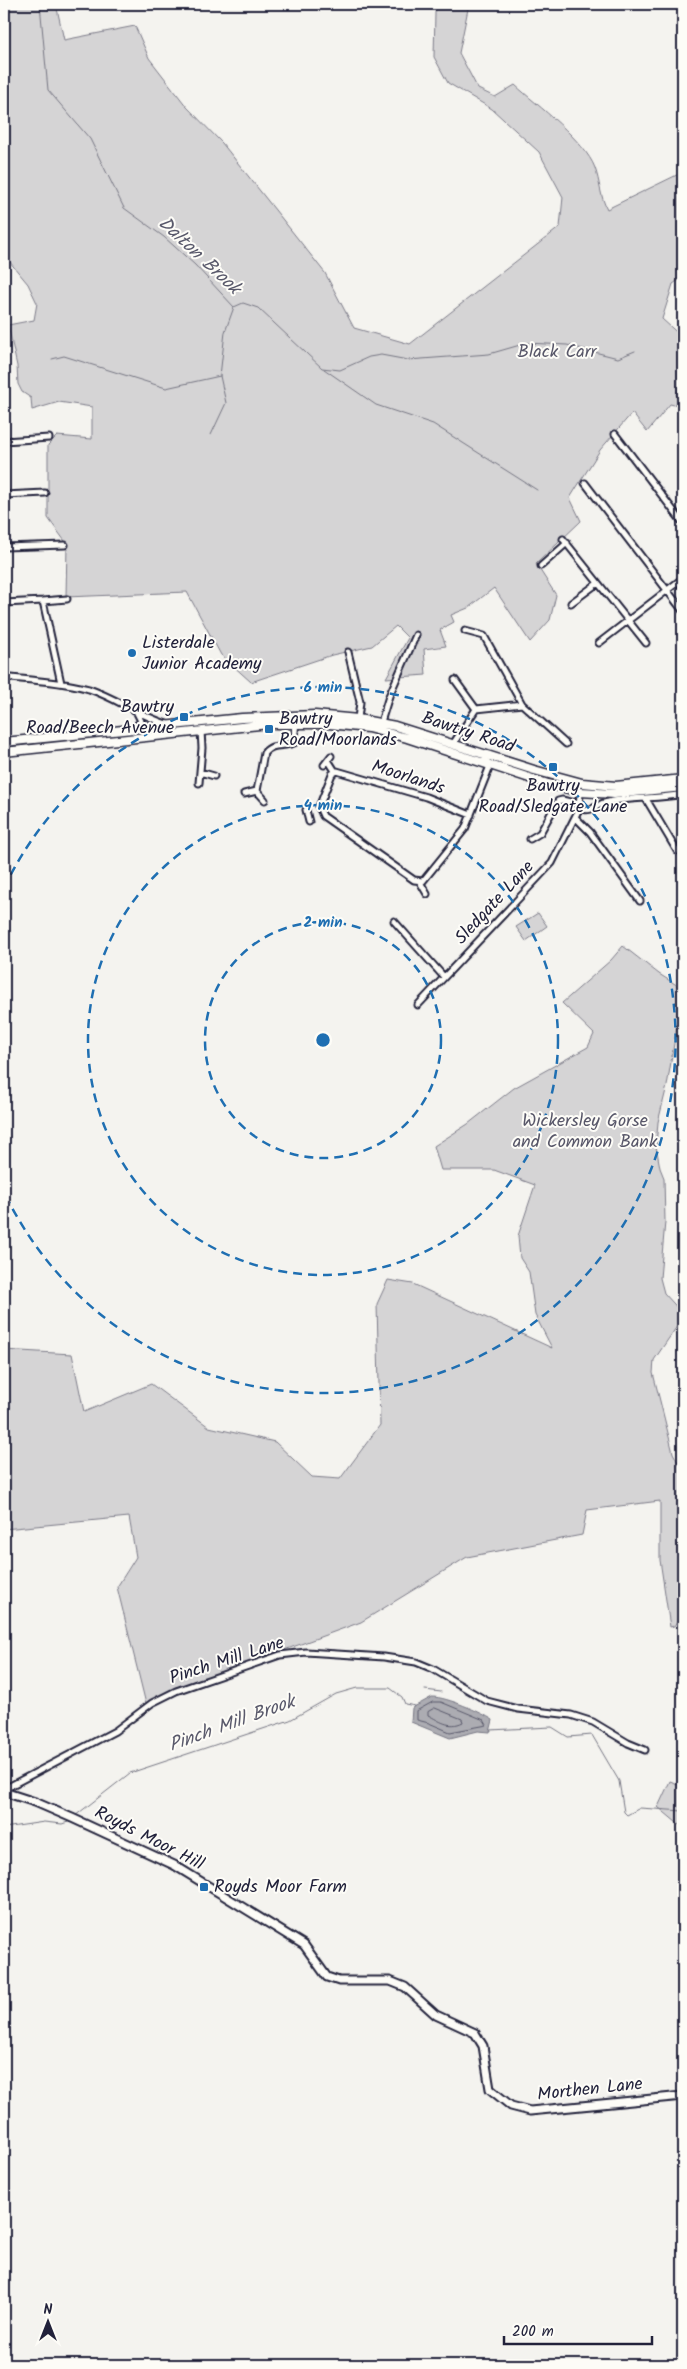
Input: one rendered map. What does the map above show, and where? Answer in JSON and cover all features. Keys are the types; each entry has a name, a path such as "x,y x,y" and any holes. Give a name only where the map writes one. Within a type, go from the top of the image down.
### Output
{"main road":[{"name":"Bawtry Road","path":"4,742 172,726 296,719 358,719 381,722 555,777 588,784 632,785 683,778"},
{"name":"Bawtry Road","path":"4,752 201,732 296,719 368,728 407,738 490,766 580,792 614,794 683,792"},
{"path":"507,761 506,767 524,776"},
{"name":"Royds Moor Hill","path":"4,1792 73,1818 174,1866 304,1945 327,1977 339,1981 377,1980 399,1984 413,1993 436,2015 475,2033 483,2046"},
{"name":"Morthen Lane","path":"483,2046 490,2089 498,2098 518,2109 537,2111 683,2096"}],"street":[{"path":"615,434 683,523"},
{"path":"4,441 48,438"},
{"path":"585,483 683,611"},
{"path":"4,495 45,493"},
{"path":"541,566 565,541 646,643"},
{"path":"4,547 65,545"},
{"path":"599,643 683,578"},
{"path":"571,603 598,583"},
{"path":"4,603 67,599"},
{"path":"42,601 61,683"},
{"path":"465,631 484,636 522,704 566,744"},
{"path":"381,722 389,696 416,635"},
{"path":"348,652 360,702 358,719"},
{"path":"4,677 61,683 88,689 134,708 152,720 172,726"},
{"path":"455,680 476,709"},
{"path":"476,709 522,704"},
{"path":"128,730 136,728 141,721 134,708"},
{"path":"453,744 476,709"},
{"path":"257,791 264,753 274,745 288,746 294,743 296,719"},
{"path":"199,783 202,748 201,732"},
{"path":"420,882 425,879 465,829 490,766 488,759 478,752"},
{"path":"319,811 332,774 335,771 330,758 324,765"},
{"name":"Moorlands","path":"335,771 403,790 471,815"},
{"path":"200,772 214,776"},
{"path":"244,794 257,791"},
{"path":"257,791 265,800"},
{"path":"579,806 580,792"},
{"path":"530,839 540,833 558,801 562,800 592,810 608,802 646,799 683,792 683,800"},
{"path":"646,799 677,851"},
{"name":"Sledgate Lane","path":"418,1006 525,889 552,863 576,818 579,806"},
{"path":"310,822 306,812 319,811 414,880 420,882 427,894"},
{"path":"576,818 590,832 640,901"},
{"path":"394,921 444,977"},
{"name":"Pinch Mill Lane","path":"4,1792 10,1786 115,1731 152,1703 176,1690 280,1656 306,1652 384,1657 416,1662 433,1669 487,1701 518,1710 545,1711 586,1720 628,1743 646,1750"}],"green space":[{"name":"Black Carr","path":"4,4 56,4 64,40 135,26 149,58 187,107 222,143 325,273 354,328 410,344 560,227 563,197 539,152 492,109 448,83 434,57 437,4 469,4 459,53 478,89 495,97 515,85 560,124 590,158 595,168 607,209 683,172 683,277 673,284 662,319 683,338 683,379 676,395 681,400 674,405 670,404 647,432 632,413 600,450 570,498 581,521 536,564 556,595 550,620 530,642 494,588 468,608 451,615 454,622 440,630 446,646 424,649 426,675 386,678 408,638 396,626 372,646 332,655 251,682 221,655 187,592 66,597 67,544 48,518 48,445 57,436 92,439 92,407 59,402 32,410 31,398 22,392 18,384 17,366 8,325 34,320 37,303 28,284 4,255"},
{"path":"538,913 547,926 526,941 516,927"},
{"name":"Wickersley Gorse and Common Bank","path":"623,946 659,974 683,989 667,1086 658,1122 656,1146 664,1178 665,1222 660,1278 664,1293 683,1314 682,1319 654,1360 653,1373 673,1453 683,1471 683,1611 674,1626 670,1627 660,1560 660,1501 587,1510 582,1535 467,1557 361,1622 164,1694 146,1704 117,1587 136,1557 129,1517 4,1529 4,1350 72,1354 84,1412 151,1384 209,1427 275,1442 312,1477 340,1479 380,1425 377,1304 388,1280 413,1284 552,1348 535,1315 529,1272 520,1258 518,1236 535,1185 494,1170 441,1170 434,1146 468,1124 514,1088 588,1047 594,1034 562,1003 611,960"},
{"path":"670,1781 683,1786 683,1828 658,1807"}],"water":[{"path":"432,1697 464,1705 493,1720 490,1732 478,1731 450,1738 411,1722 412,1708"}],"waterway":[{"name":"Dalton Brook","path":"40,4 48,90 90,139 124,208 164,237 195,265 234,307 243,303 258,308 322,368 340,370 369,357 381,355 408,360 489,354 527,343 567,345 618,358 635,351"},
{"path":"211,435 226,403 220,376 225,332 234,307"},
{"path":"52,359 64,356 166,388 220,376"},
{"path":"324,369 376,405 433,424 537,490"},
{"name":"Pinch Mill Brook","path":"75,1816 130,1773 290,1720 336,1694 357,1688 390,1688 402,1697 405,1704 415,1706"},
{"path":"425,1690 441,1692"},
{"name":"Pinch Mill Brook","path":"490,1730 552,1727 568,1737 592,1735 619,1781 624,1812 627,1815 640,1808 683,1811"},
{"name":"Pinch Mill Brook","path":"4,1828 44,1822 62,1824 71,1821"}],"place":[{"name":"Listerdale Junior Academy","path":"132,653"},
{"name":"Bawtry Road/Beech Avenue","path":"184,717"},
{"name":"Bawtry Road/Moorlands","path":"269,729"},
{"name":"Bawtry Road/Sledgate Lane","path":"553,767"},
{"name":"Royds Moor Farm","path":"204,1887"}]}
